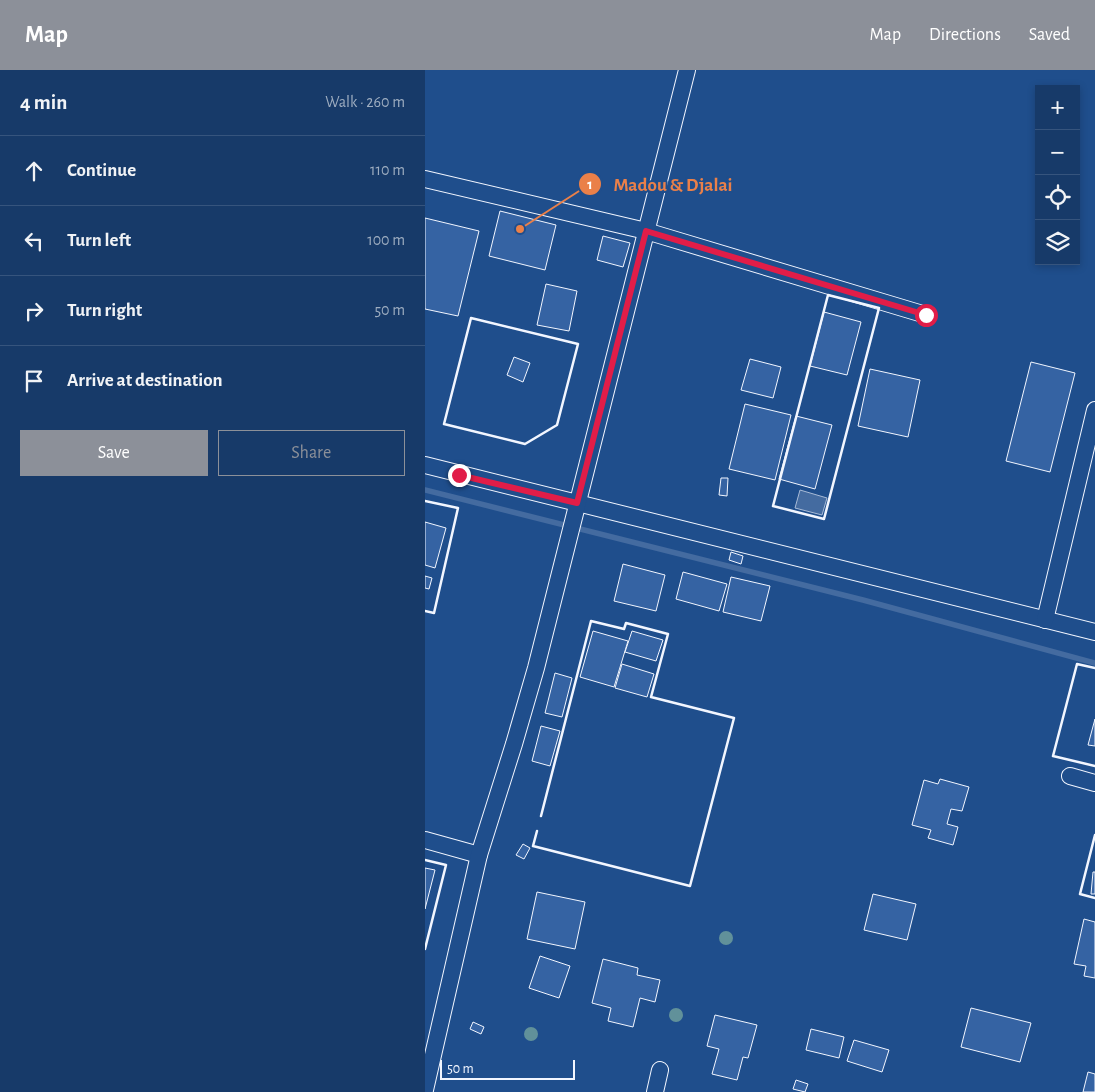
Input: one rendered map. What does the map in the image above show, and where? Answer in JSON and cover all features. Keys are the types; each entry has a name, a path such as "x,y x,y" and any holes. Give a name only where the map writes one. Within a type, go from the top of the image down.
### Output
{"street":[{"path":"425,1090 479,855 536,668 687,70"},
{"path":"425,178 646,231 926,315"},
{"path":"1045,620 1095,410"},
{"path":"425,465 1095,632"},
{"path":"1070,776 1095,783"},
{"path":"425,840 479,855"},
{"path":"655,1092 660,1070"}],"water":[{"path":"800,490 827,498 822,515 795,508"}],"building":[{"path":"500,211 556,225 545,270 489,256"},
{"path":"425,218 479,231 458,316 425,309"},
{"path":"603,236 630,243 623,267 597,260"},
{"path":"546,284 577,291 569,331 537,325"},
{"path":"824,312 861,322 847,375 810,366"},
{"path":"514,357 530,363 523,382 507,375"},
{"path":"750,359 781,367 773,398 741,390"},
{"path":"1031,362 1075,373 1050,472 1006,461"},
{"path":"870,369 920,380 908,437 858,426"},
{"path":"745,404 791,415 775,480 729,469"},
{"path":"796,416 832,425 815,489 779,479"},
{"path":"721,478 728,478 727,496 719,495"},
{"path":"425,522 446,528 435,568 425,565"},
{"path":"731,552 743,556 741,564 729,560"},
{"path":"623,564 665,575 656,611 614,601"},
{"path":"683,572 727,584 719,611 676,599"},
{"path":"425,576 432,578 429,589 425,588"},
{"path":"731,577 770,586 761,621 723,612"},
{"path":"593,631 628,641 614,687 580,677"},
{"path":"632,631 663,640 656,661 625,652"},
{"path":"622,664 654,674 647,697 615,688"},
{"path":"555,673 572,678 562,717 545,713"},
{"path":"1095,719 1095,746 1088,745"},
{"path":"541,726 560,731 550,766 532,761"},
{"path":"940,779 969,787 962,811 951,809 947,824 958,827 953,845 928,838 931,830 912,825 924,780 938,784"},
{"path":"523,844 530,848 524,859 516,855"},
{"path":"425,868 435,870 425,909"},
{"path":"1093,872 1095,872 1095,894 1091,894"},
{"path":"537,892 585,902 575,949 527,939"},
{"path":"873,894 916,904 907,940 864,930"},
{"path":"1084,919 1095,922 1095,978 1084,976 1086,966 1074,964"},
{"path":"540,956 570,966 559,998 529,988"},
{"path":"603,959 638,968 637,975 660,980 655,1002 640,998 633,1027 608,1021 611,1008 592,1003"},
{"path":"971,1008 1031,1023 1020,1062 961,1047"},
{"path":"715,1015 757,1025 748,1058 743,1057 737,1080 712,1074 719,1049 707,1046"},
{"path":"473,1022 484,1027 481,1034 470,1029"},
{"path":"811,1029 844,1037 839,1058 806,1050"},
{"path":"854,1040 889,1050 882,1072 847,1061"},
{"path":"1088,1072 1095,1074 1095,1092 1083,1092"},
{"path":"796,1080 808,1084 805,1092 793,1089"}],"waterway":[{"path":"425,490 863,600 1095,663"}],"wall":[{"path":"828,295 879,308 824,519 773,506 828,295"},
{"path":"471,318 578,344 557,425 525,444 444,424 471,318"},
{"path":"425,501 458,508 434,613 425,611"},
{"path":"537,831 533,846 690,886 734,718 651,697 668,634 626,623 624,629 591,621 541,816"},
{"path":"1095,668 1077,664 1053,756 1095,766"},
{"path":"1095,835 1080,894 1095,898"},
{"path":"425,860 446,865 425,949"}],"place":[{"name":"Madou & Djalai","path":"520,229"}],"route":[{"path":"459,475 577,503 646,231 926,315"}]}
